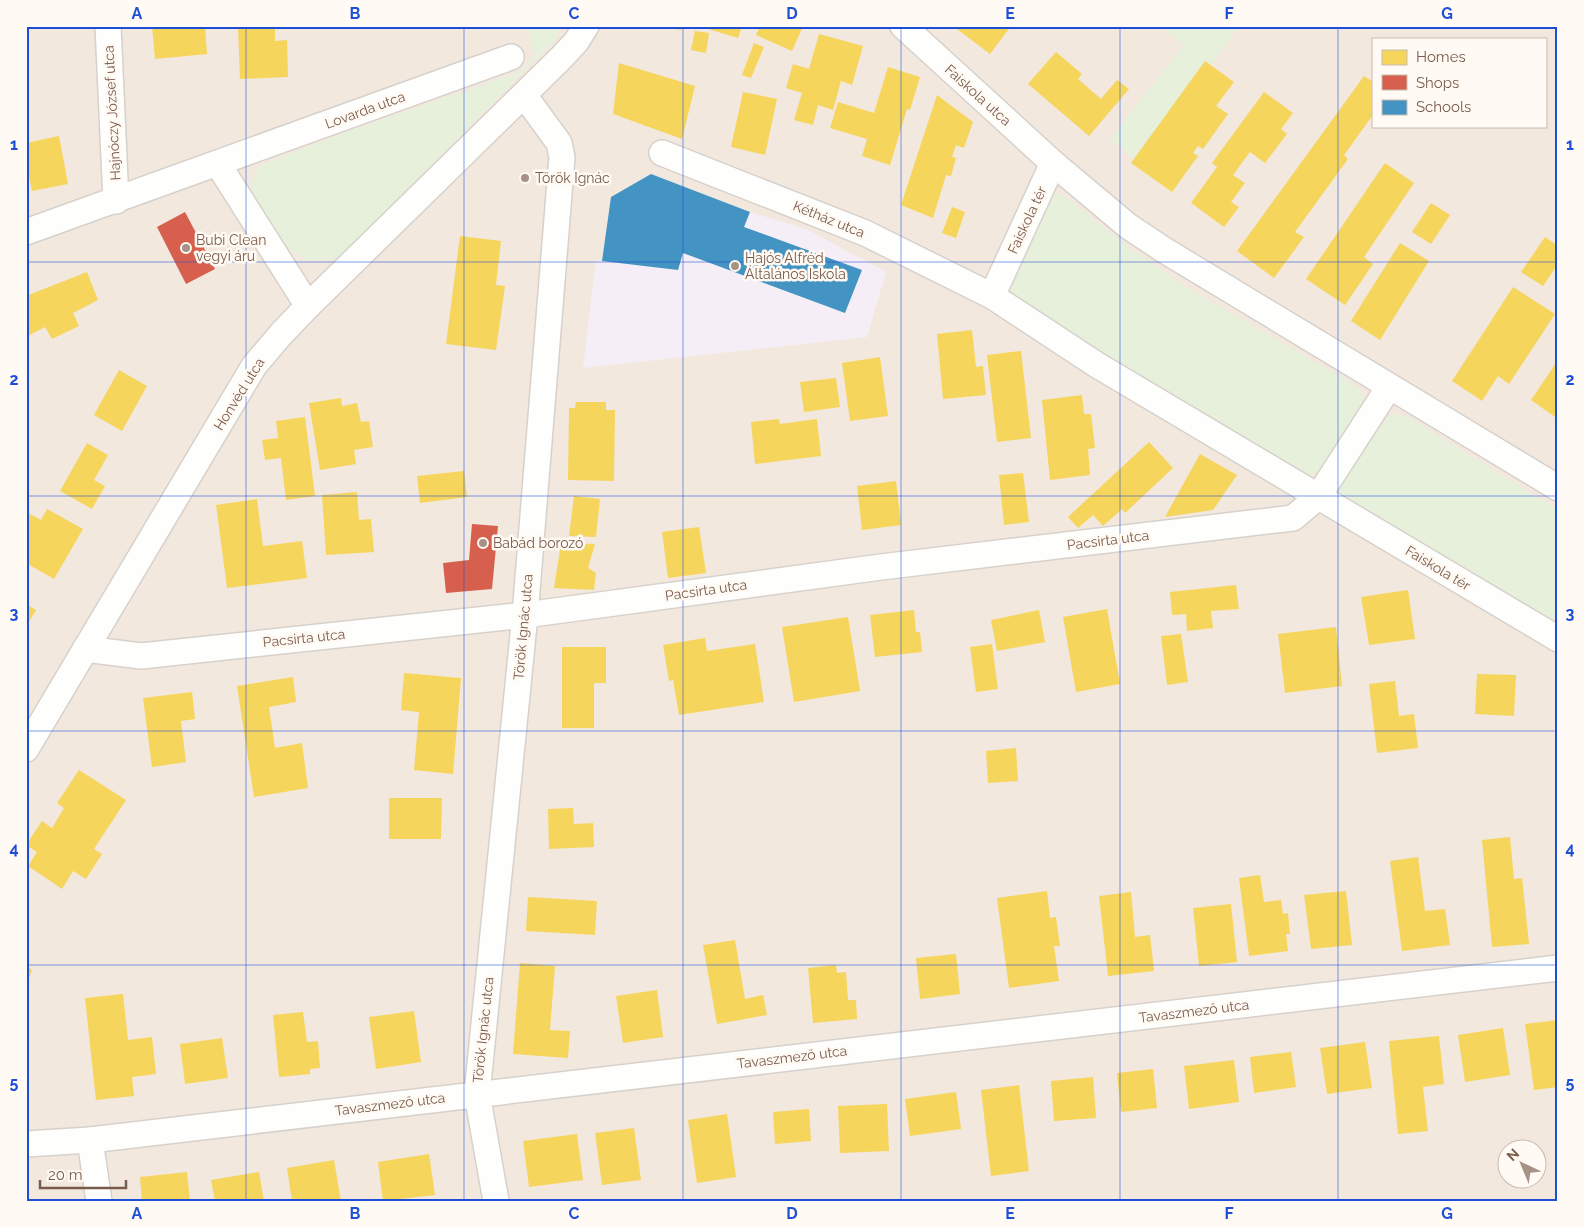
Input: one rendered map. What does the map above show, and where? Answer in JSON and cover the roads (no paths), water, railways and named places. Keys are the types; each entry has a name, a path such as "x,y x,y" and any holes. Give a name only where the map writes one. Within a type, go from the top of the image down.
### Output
{"street":[{"name":"Hajnóczy József utca","path":"108,26 116,201"},
{"path":"524,95 576,42 586,26"},
{"name":"Faiskola utca","path":"902,26 1053,163"},
{"name":"Lovarda utca","path":"26,232 511,57"},
{"name":"Honvéd utca","path":"26,749 254,366 308,306 524,95"},
{"name":"Török Ignác utca","path":"496,1201 477,1094 525,615 562,157 559,143 524,95"},
{"name":"Kétház utca","path":"662,153 866,233 992,296"},
{"path":"1053,163 1128,226 1164,250 1558,488"},
{"name":"Faiskola tér","path":"1053,163 992,296 1097,365 1558,639"},
{"path":"218,164 308,306"},
{"path":"1318,497 1389,387"},
{"name":"Pacsirta utca","path":"85,649 141,656 525,615 890,566 1293,518 1318,497"},
{"name":"Tavaszmező utca","path":"26,1144 90,1140 1558,968"},
{"path":"90,1140 98,1201"}],"place":[{"name":"Török Ignác","path":"525,178"},
{"name":"Bubi Clean vegyi áru","path":"186,248"},
{"name":"Hajós Alfréd Általános Iskola","path":"735,266"},
{"name":"Babád borozó","path":"483,543"}]}
